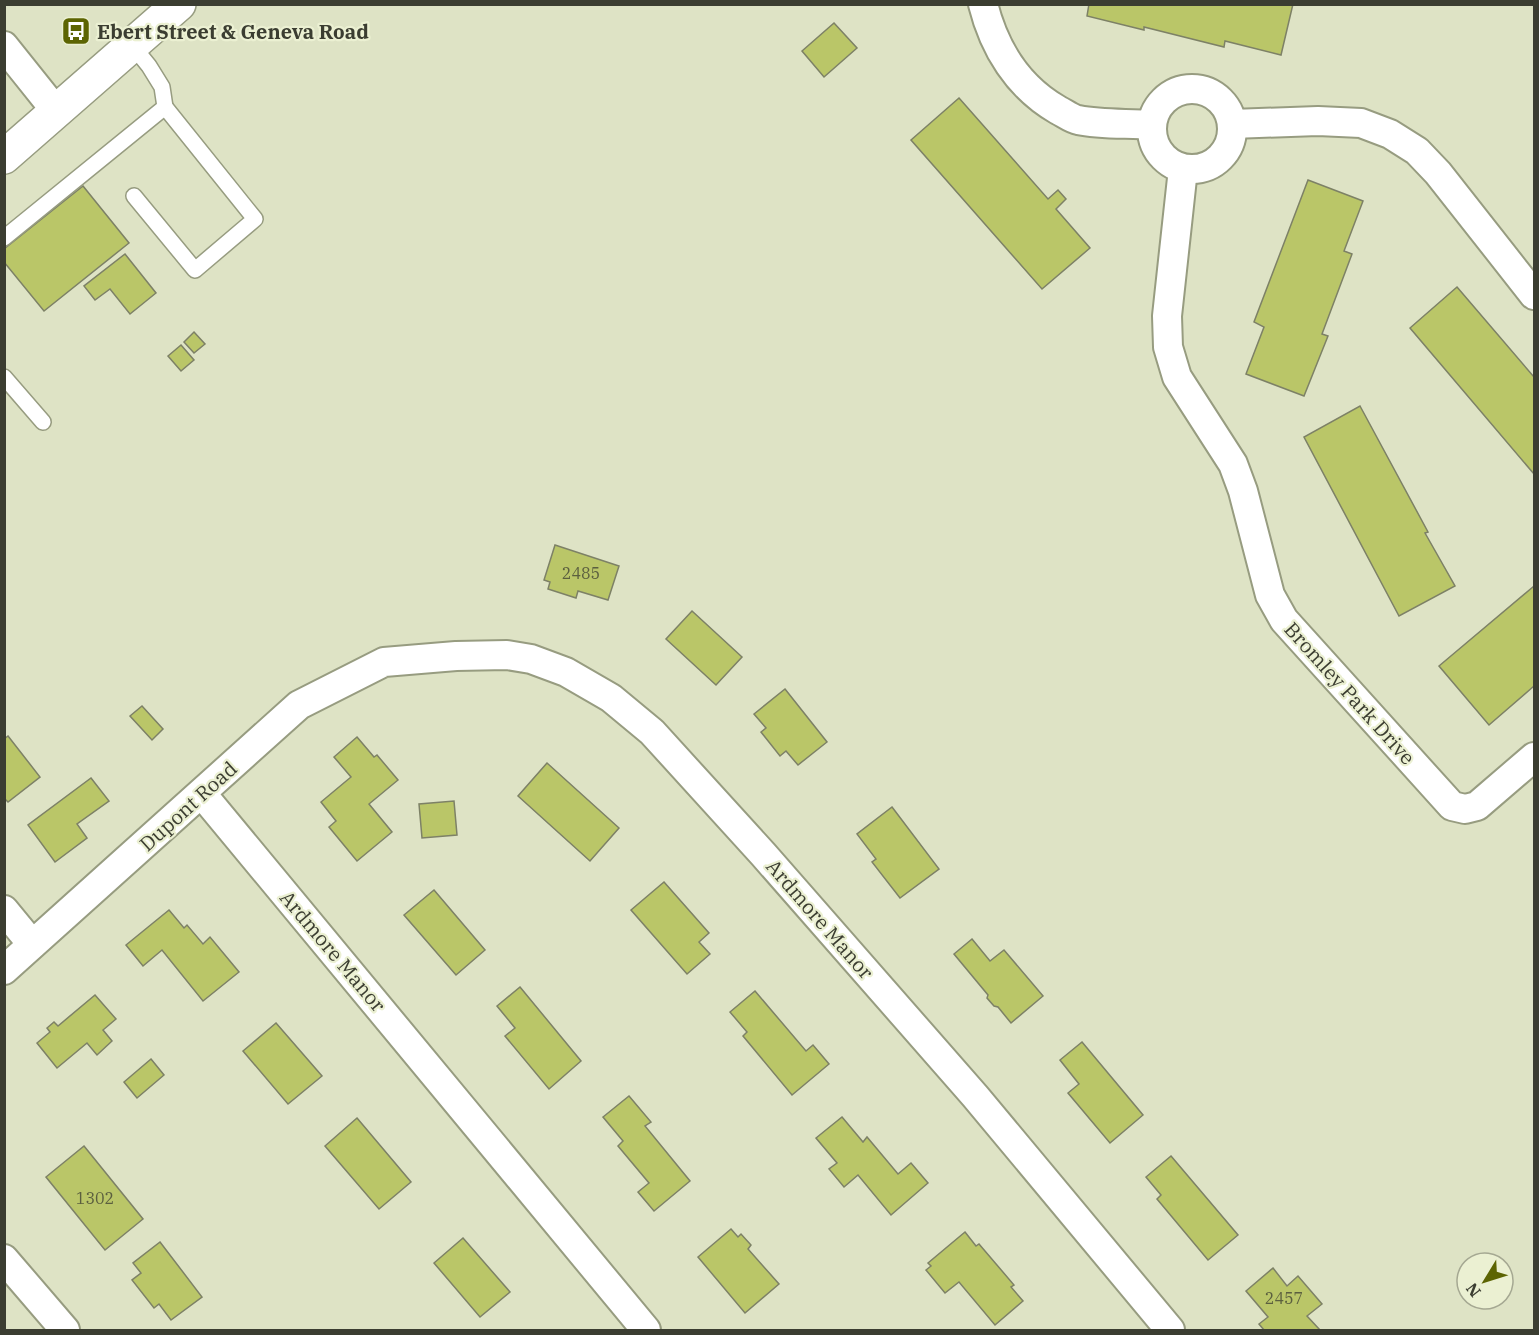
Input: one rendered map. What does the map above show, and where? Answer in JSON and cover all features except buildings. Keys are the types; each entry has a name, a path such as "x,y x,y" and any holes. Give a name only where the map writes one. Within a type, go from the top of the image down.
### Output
{"main road":[{"path":"4,157 179,4"}],"street":[{"path":"983,4 988,24 1000,52 1022,82 1047,104 1077,120 1152,125"},
{"path":"4,46 56,111"},
{"path":"1191,88 1210,93 1225,106 1232,124 1230,143 1220,159 1203,169 1183,169 1166,160 1155,144 1152,125 1158,107 1173,93 1191,88"},
{"path":"1232,124 1318,121 1361,123 1390,134 1417,151 1438,173 1530,281"},
{"name":"Bromley Park Drive","path":"1183,169 1167,316 1168,347 1177,377 1233,464 1243,491 1270,595 1284,621 1452,806 1465,810 1477,806 1534,757"},
{"name":"Ardmore Manor","path":"384,662 496,655 531,659 566,672 611,698 652,732 763,854 975,1096 1170,1330"},
{"name":"Dupont Road","path":"4,970 299,705 384,662"},
{"name":"Ardmore Manor","path":"202,794 646,1330"},
{"path":"4,910 32,944"},
{"path":"4,1259 65,1330"}],"lane":[{"path":"132,45 162,87 165,107 255,219 195,270 134,196"},
{"path":"4,238 165,107"},
{"path":"4,377 43,422"}],"place":[{"name":"Ebert Street & Geneva Road","path":"76,31"}]}
